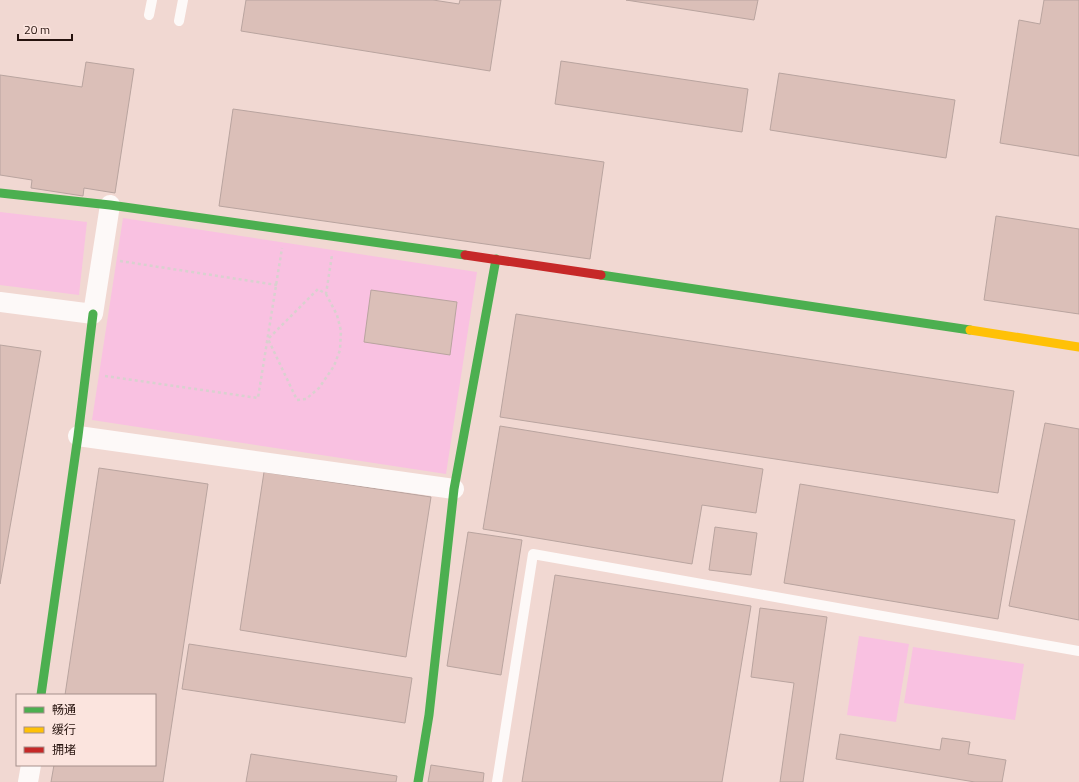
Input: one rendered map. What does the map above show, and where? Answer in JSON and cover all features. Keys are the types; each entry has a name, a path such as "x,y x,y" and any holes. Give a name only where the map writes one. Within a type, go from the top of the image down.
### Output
{"street":[{"path":"0,193 110,205 496,260 1079,347"},
{"path":"41,694 78,436 93,314 110,205"},
{"path":"418,782 429,715 454,489 496,260"},
{"path":"0,302 93,314"},
{"path":"78,436 454,489"},
{"path":"28,782 31,766"}],"lane":[{"path":"150,15 152,0"},
{"path":"180,21 183,0"},
{"path":"497,782 533,554 1079,651"}],"path":[{"path":"86,374 258,398 277,285 284,230"},
{"path":"326,294 334,237"},
{"path":"102,258 277,285"},
{"path":"318,289 326,294 337,315 341,331 340,350 334,366 319,388 306,399 297,400 268,339 318,289"}],"shaded area":[{"path":"0,212 87,222 79,295 0,285"},
{"path":"123,218 477,272 446,474 92,420"},
{"path":"859,636 909,644 896,722 847,715"},
{"path":"913,647 1024,664 1015,720 904,703"}],"building":[{"path":"246,0 433,0 459,4 460,0 501,0 490,71 241,31"},
{"path":"626,0 758,0 754,20"},
{"path":"1044,0 1079,0 1079,156 1000,143 1019,20 1040,24"},
{"path":"561,61 748,89 742,132 555,104"},
{"path":"86,62 134,69 115,193 84,188 83,196 31,188 32,180 0,175 0,75 82,87"},
{"path":"779,73 955,100 946,158 770,130"},
{"path":"233,109 604,162 590,259 219,206"},
{"path":"996,216 1079,229 1079,314 984,300"},
{"path":"371,290 457,302 450,355 364,342"},
{"path":"516,314 1014,391 998,493 500,417"},
{"path":"0,345 41,351 0,584"},
{"path":"1045,423 1079,429 1079,620 1009,606"},
{"path":"500,426 763,469 756,513 702,505 692,564 483,529"},
{"path":"99,468 208,484 163,782 51,782 54,766 156,766 156,694 65,694"},
{"path":"264,472 431,497 406,657 240,630"},
{"path":"800,484 1015,520 998,619 784,583"},
{"path":"715,527 757,533 751,575 709,570"},
{"path":"468,532 522,540 501,675 447,666"},
{"path":"555,575 751,606 722,782 522,782"},
{"path":"760,608 827,617 803,782 780,782 794,683 751,677"},
{"path":"189,644 412,678 405,723 182,689"},
{"path":"840,734 940,750 942,738 970,742 968,754 1006,760 1002,782 975,782 836,759"},
{"path":"251,754 397,776 396,782 246,782"},
{"path":"431,765 484,773 483,782 428,782"}],"traffic: fast":[{"path":"0,193 110,205 465,255"},
{"path":"418,782 429,715 454,489 496,259"},
{"path":"601,275 970,330"},
{"path":"41,694 78,436 93,314"}],"traffic: slow":[{"path":"970,330 1079,347"}],"traffic: jam":[{"path":"465,255 601,275"}]}
